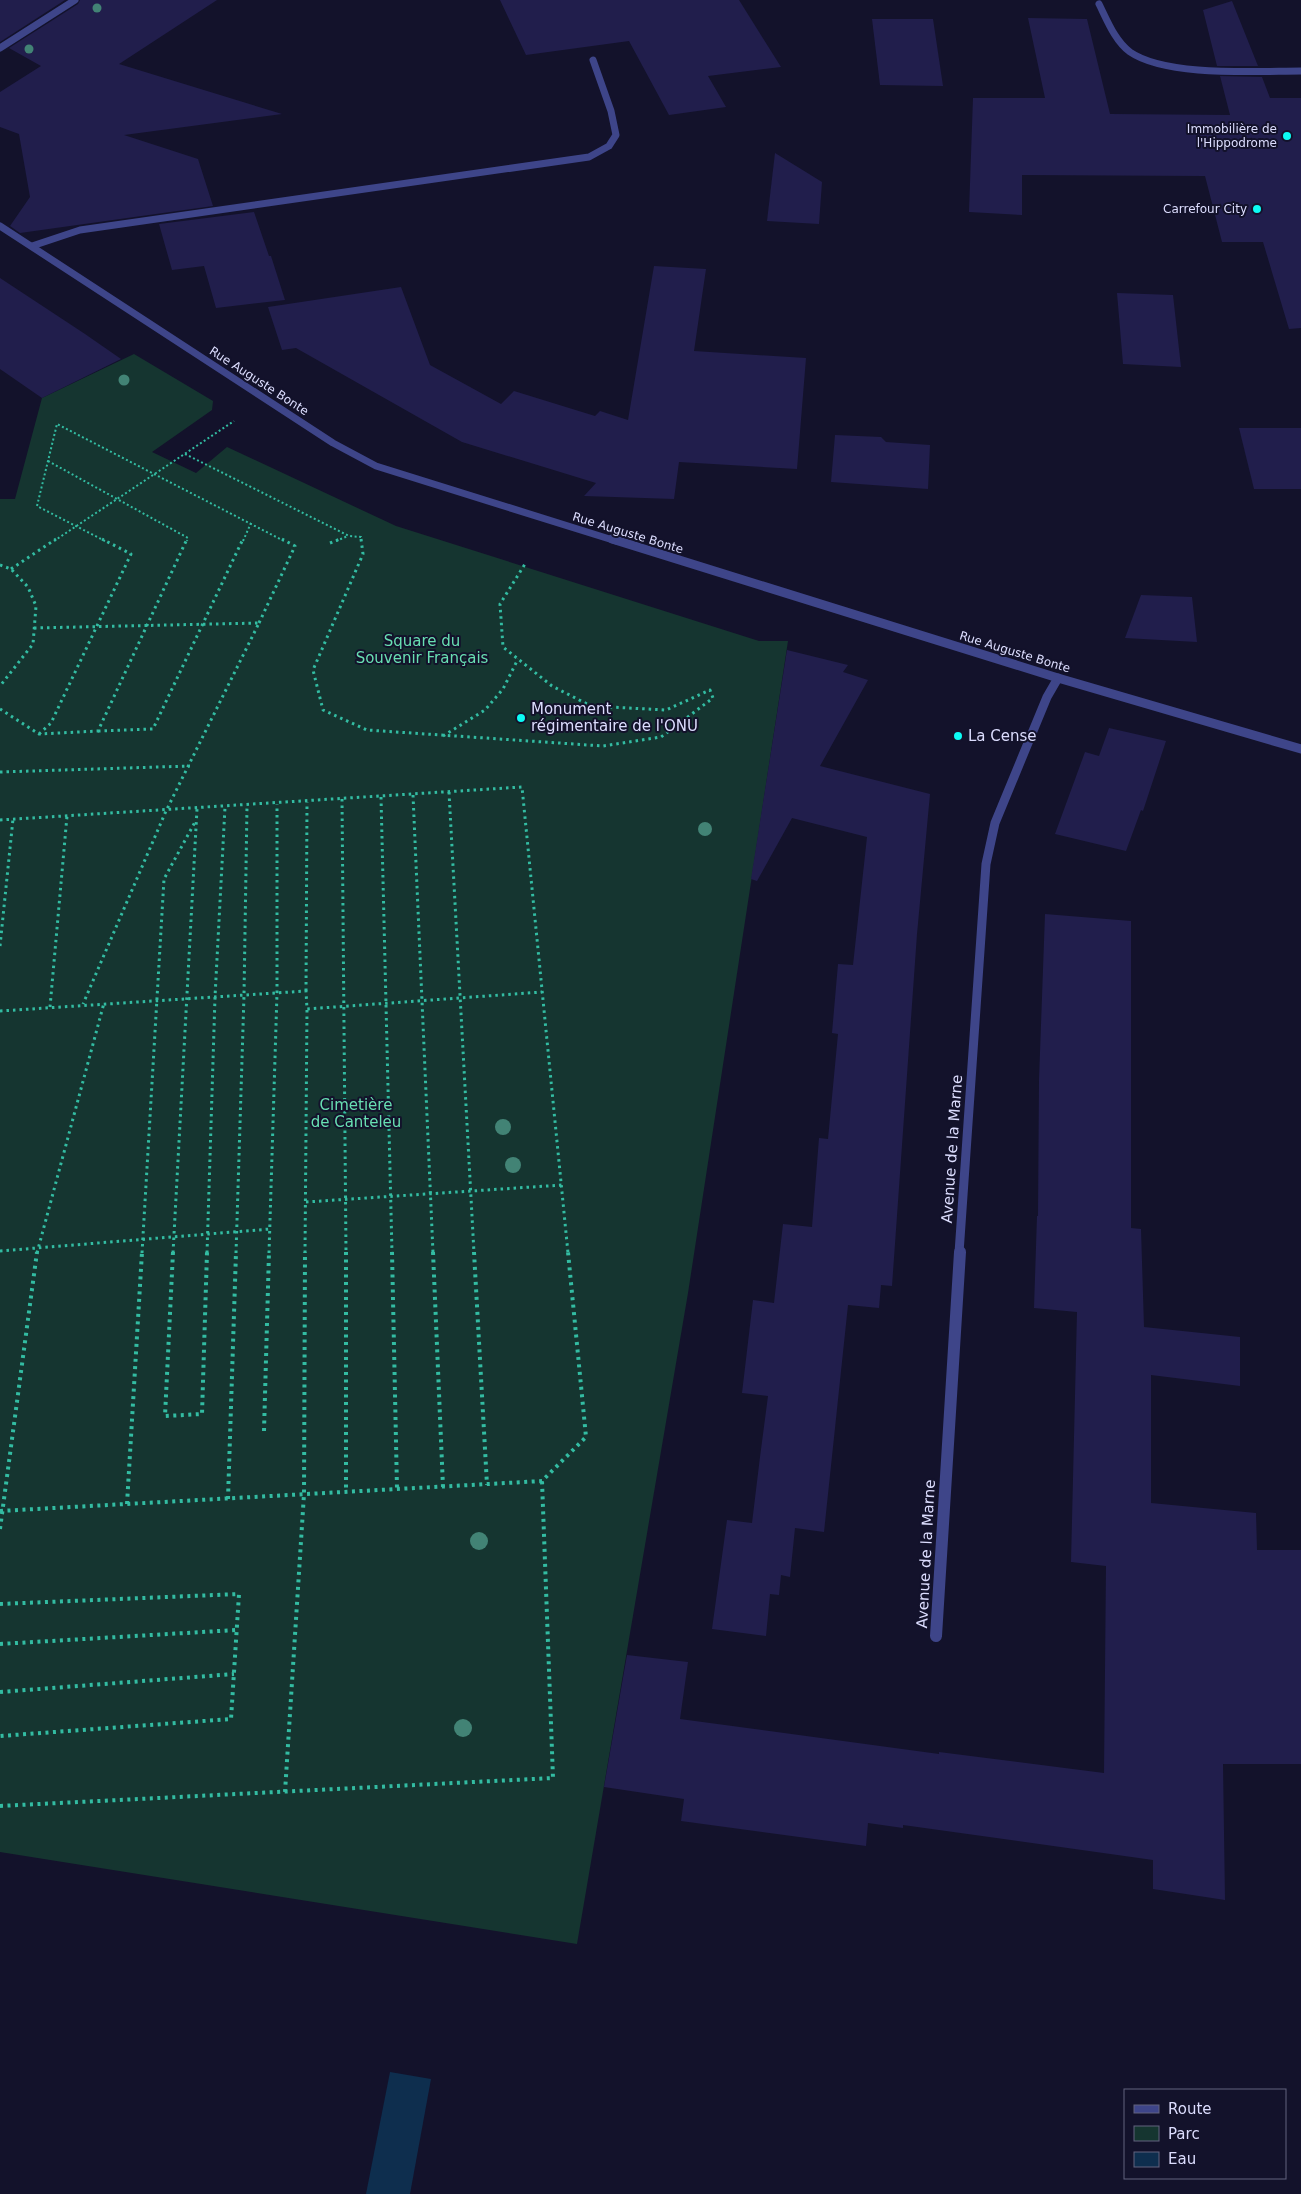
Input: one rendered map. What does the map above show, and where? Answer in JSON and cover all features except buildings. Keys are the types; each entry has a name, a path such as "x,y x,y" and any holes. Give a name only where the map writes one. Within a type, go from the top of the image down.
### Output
{"street":[{"path":"0,48 76,0"},
{"path":"1098,4 1122,44 1131,54 1155,64 1186,68 1301,71"},
{"path":"32,246 80,230 590,158 606,148 612,141 616,130 593,60"},
{"name":"Rue Auguste Bonte","path":"0,226 266,400 356,456 402,476 1058,678 1301,749"},
{"name":"Avenue de la Marne","path":"936,1636 946,1456 986,864 995,823 1047,697 1058,678"}],"path":[{"path":"11,569 266,400"},
{"path":"39,734 51,723 130,554 37,506 57,424 295,546 190,766 166,811 83,1004"},
{"path":"185,454 349,536 362,537 363,554 313,670 323,710 367,730 603,746 661,737 713,698 710,690 666,710 591,706 552,686 503,647 500,604 525,564"},
{"path":"48,461 188,538 98,731"},
{"path":"0,709 39,734 153,729 251,523"},
{"path":"330,543 349,536"},
{"path":"0,565 11,569 28,587 36,606 33,644 0,686"},
{"path":"34,628 258,623"},
{"path":"442,736 485,710 503,689 518,659"},
{"path":"0,772 190,766"},
{"path":"0,820 247,806 522,787 586,1437 542,1482 1,1511"},
{"path":"449,792 487,1485"},
{"path":"413,794 443,1487"},
{"path":"381,797 384,1004 397,1489"},
{"path":"342,799 345,1006 346,1492"},
{"path":"285,1792 304,1494 308,1009 306,991 306,801"},
{"path":"264,1431 276,993 276,804"},
{"path":"228,1498 244,995 247,806"},
{"path":"197,809 165,1416 202,1414 215,997 225,807"},
{"path":"50,1007 67,816"},
{"path":"0,946 13,819"},
{"path":"127,1504 164,879 196,820"},
{"path":"0,1011 83,1004 306,991"},
{"path":"308,1009 542,992"},
{"path":"0,1529 38,1248 104,1003"},
{"path":"306,1202 562,1185"},
{"path":"0,1251 270,1230"},
{"path":"0,1806 553,1778 542,1482"},
{"path":"0,1604 239,1594 230,1719 0,1736"},
{"path":"0,1644 236,1630"},
{"path":"0,1692 234,1674"}],"green space":[{"name":"Cimetière de Canteleu","path":"134,354 213,401 212,410 152,452 196,473 227,447 396,526 759,641 788,641 688,1293 577,1944 0,1852 0,499 15,499 42,398"}],"water":[{"path":"390,2072 431,2079 410,2194 366,2194"}],"place":[{"name":"Immobilière de l'Hippodrome","path":"1287,136"},
{"name":"Carrefour City","path":"1257,209"},
{"name":"Monument régimentaire de l'ONU","path":"521,718"},
{"name":"La Cense","path":"958,736"}],"park label":[{"name":"Square du Souvenir Français","path":"422,650"}]}
